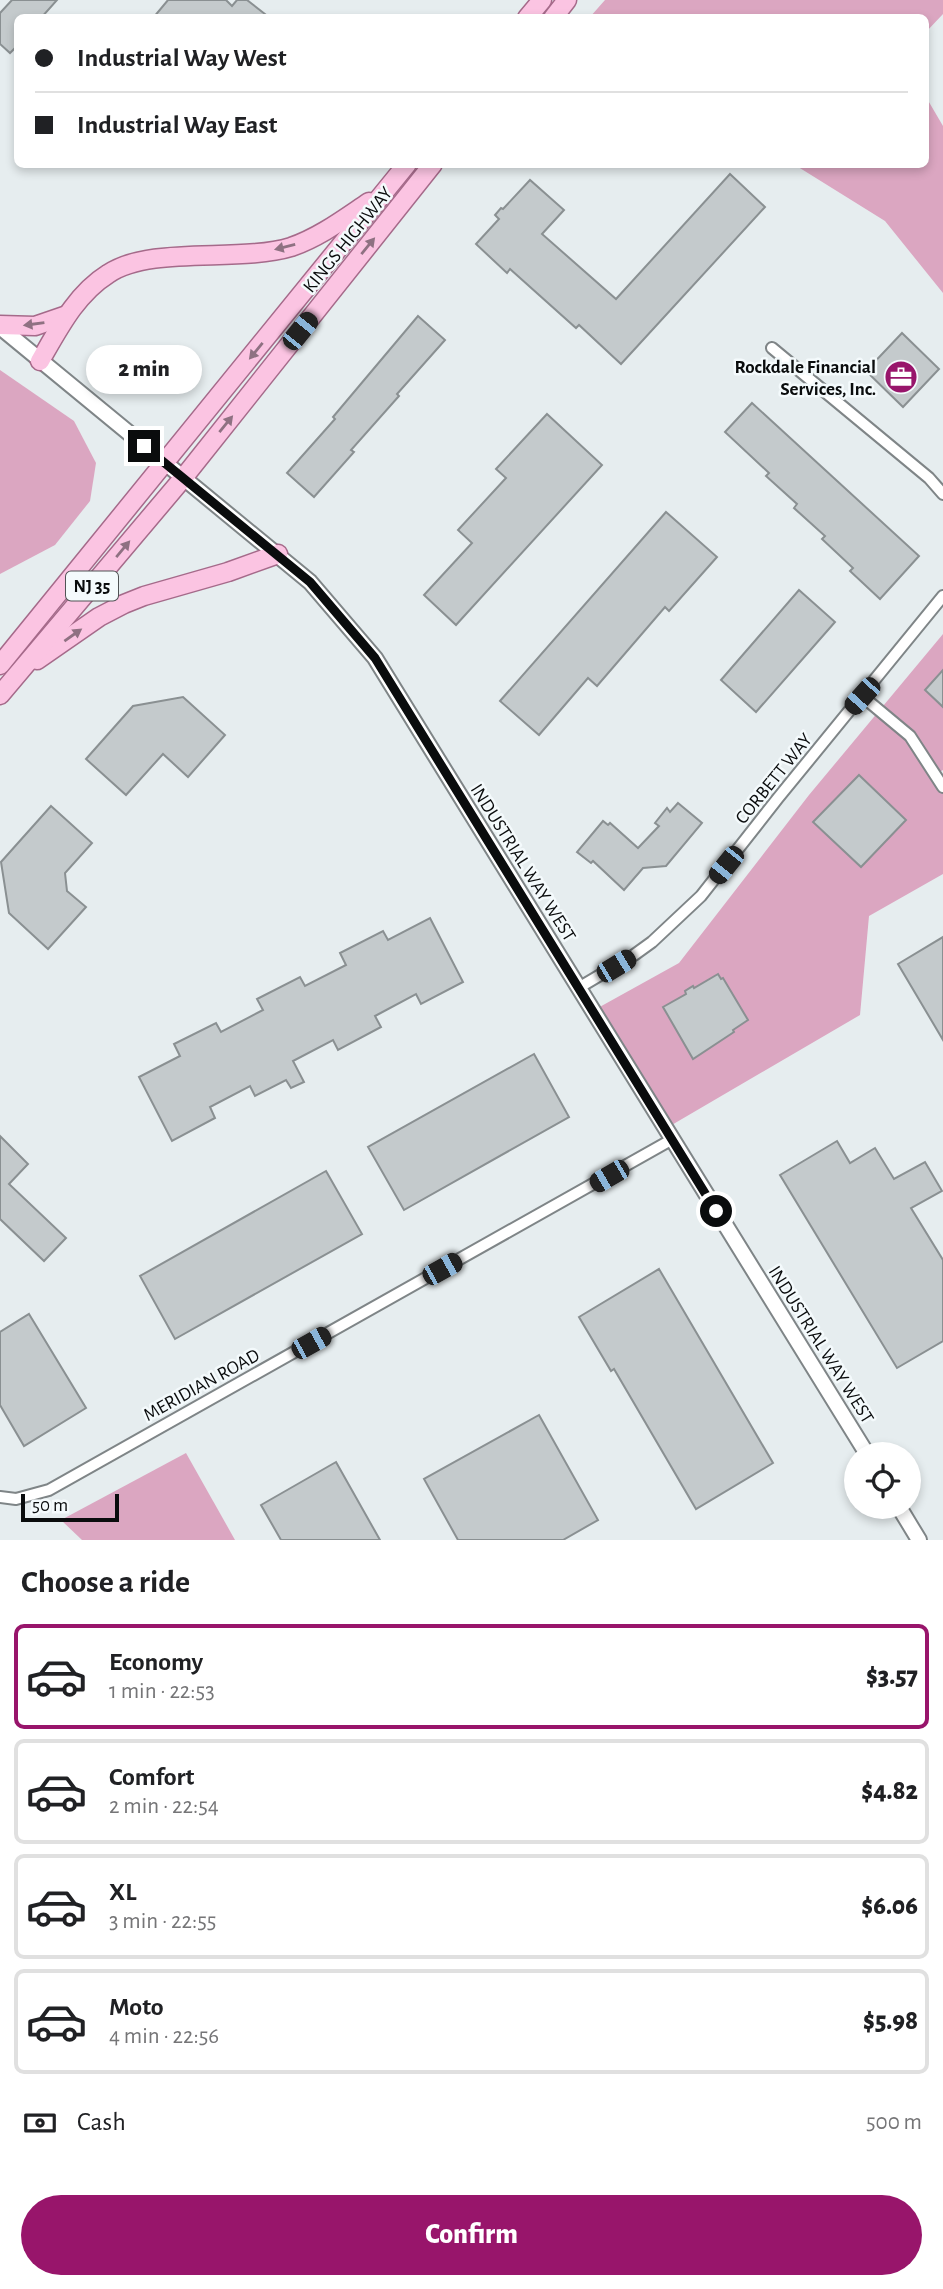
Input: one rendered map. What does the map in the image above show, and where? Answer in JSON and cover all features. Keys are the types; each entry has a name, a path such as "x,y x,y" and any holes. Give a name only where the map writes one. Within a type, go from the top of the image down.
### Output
{"main road":[{"path":"530,14 542,0"},
{"path":"556,14 567,0"},
{"name":"KINGS HIGHWAY","path":"0,665 404,168"},
{"name":"KINGS HIGHWAY","path":"0,695 184,477 430,168"},
{"path":"40,361 67,315 97,282 123,266 151,260 290,247 328,229 387,190"},
{"path":"0,326 35,326 67,315"},
{"path":"17,674 99,617 124,604 278,554"}],"street":[{"name":"INDUSTRIAL WAY WEST","path":"0,326 278,554 326,598 386,673 671,1140 860,1442"},
{"path":"772,348 929,478 943,494"},
{"name":"CORBETT WAY","path":"580,987 634,956 701,895 943,596"},
{"path":"862,696 910,736 943,787"},
{"name":"MERIDIAN ROAD","path":"0,1497 16,1499 49,1490 671,1140"},
{"path":"906,1519 919,1540"}],"shaded area":[{"path":"605,0 943,0 943,14 929,29 929,14 593,14"},
{"path":"929,102 943,126 943,293 885,221 800,168 929,168"},
{"path":"0,370 74,421 96,463 90,501 55,545 0,574"},
{"path":"943,634 943,770 936,774 943,785 943,874 869,916 860,1015 670,1126 596,1009 679,963 809,795"},
{"path":"186,1453 235,1540 82,1540 61,1520"}],"building":[{"path":"12,0 57,0 45,14 14,14 14,49 10,53 0,44 0,13"},
{"path":"168,0 226,0 232,6 237,0 247,0 265,14 156,14"},
{"path":"730,174 765,207 621,364 579,325 576,328 510,269 507,273 476,244 499,219 495,215 530,180 564,210 542,234 616,299"},
{"path":"418,316 445,340 397,394 399,396 351,450 354,452 314,497 287,473 335,419 333,417"},
{"path":"902,333 939,369 903,407 866,371"},
{"path":"752,403 919,556 880,599 850,571 853,568 822,539 825,536 794,508 797,504 766,476 769,473 725,432"},
{"path":"547,414 602,465 456,625 424,595 472,543 458,530 506,478 496,469"},
{"path":"666,512 717,557 669,611 665,607 597,686 588,678 539,735 500,701"},
{"path":"799,590 835,622 756,712 721,680"},
{"path":"943,670 943,707 925,690"},
{"path":"183,697 225,735 188,777 163,754 126,795 86,759 133,706"},
{"path":"859,775 906,820 861,867 813,822"},
{"path":"678,803 702,823 666,866 643,868 624,890 593,861 591,863 577,852 603,821 608,825 610,823 638,848 659,826 655,823 667,808 670,812"},
{"path":"51,806 92,843 65,873 67,891 86,907 48,949 9,913 1,862"},
{"path":"430,918 463,982 421,1004 416,994 375,1016 381,1027 338,1050 333,1040 293,1061 304,1082 291,1088 286,1080 255,1096 250,1086 210,1107 215,1118 172,1141 139,1077 180,1056 174,1044 216,1023 221,1032 263,1010 257,999 300,977 305,986 346,965 340,953 383,931 388,940"},
{"path":"943,937 943,1040 898,964"},
{"path":"718,974 748,1020 693,1059 663,1007 686,994 685,991 693,986 694,988"},
{"path":"534,1054 569,1117 404,1210 368,1147"},
{"path":"0,1136 28,1164 9,1184 66,1238 44,1261 0,1219"},
{"path":"837,1141 850,1163 875,1148 894,1179 925,1162 942,1191 911,1208 943,1260 943,1341 897,1368 780,1175"},
{"path":"326,1171 362,1234 175,1339 140,1276"},
{"path":"659,1269 773,1463 696,1509 614,1369 611,1371 579,1317"},
{"path":"29,1314 86,1408 24,1446 0,1405 0,1332"},
{"path":"539,1415 598,1520 563,1540 458,1540 424,1479"},
{"path":"336,1462 380,1540 281,1540 261,1505"}],"place":[{"name":"Rockdale Financial Services, Inc.","path":"901,377"}],"route":[{"path":"144,446 310,582 375,658 716,1211"}]}
